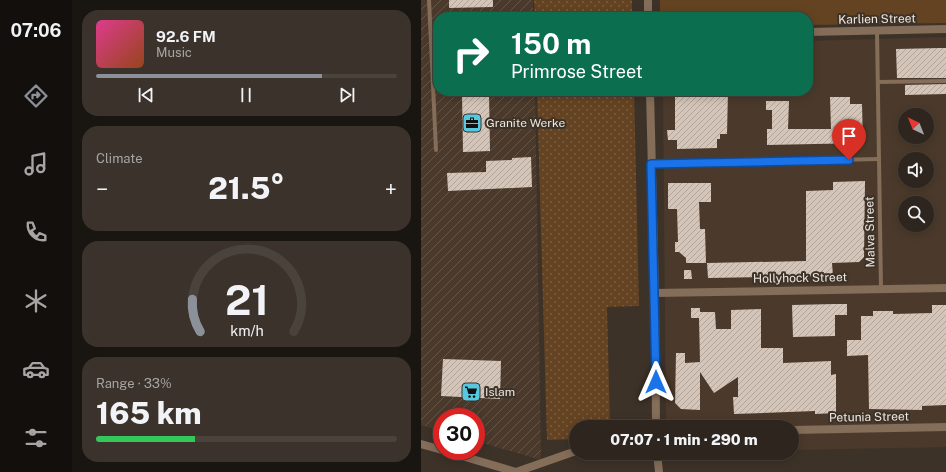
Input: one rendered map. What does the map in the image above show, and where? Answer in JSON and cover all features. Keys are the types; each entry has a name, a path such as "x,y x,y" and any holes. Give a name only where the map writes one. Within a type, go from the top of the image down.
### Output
{"street":[{"path":"648,0 648,12"},
{"name":"Karlien Street","path":"813,32 946,29"},
{"path":"650,96 655,294 656,420"},
{"name":"Hollyhock Street","path":"655,294 881,288 946,288"},
{"name":"Petunia Street","path":"799,430 946,427"},
{"path":"421,444 433,448"},
{"path":"474,460 516,472 569,453"},
{"path":"658,460 659,472"}],"lane":[{"path":"429,0 433,86"},
{"name":"Malva Street","path":"877,30 881,288"},
{"path":"878,82 946,81"},
{"path":"433,96 436,150"},
{"path":"651,164 879,159"}],"shaded area":[{"path":"421,0 533,0 533,12 433,12 433,96 535,96 541,460 485,444 485,408 433,408 433,428 421,425"},
{"path":"534,0 632,0 632,12 535,12"},
{"path":"660,0 946,0 946,23 813,25 813,12 660,12"},
{"path":"946,37 946,447 799,450 799,420 666,420 663,96 813,96 813,41"},
{"path":"537,96 634,96 639,306 607,307 610,420 569,420 569,439 547,440"}],"building":[{"path":"449,0 493,0 493,7 449,8"},
{"path":"946,48 946,78 897,78 896,49"},
{"path":"946,84 946,94 905,95 905,85"},
{"path":"462,96 489,96 490,151 463,152"},
{"path":"675,96 728,96 727,134 720,134 720,139 717,139 717,148 677,149 677,140 668,140 667,130 675,130"},
{"path":"830,97 850,97 850,104 862,104 863,143 767,145 767,129 772,129 772,110 766,110 766,101 789,101 788,129 831,129"},
{"path":"531,157 532,187 448,191 447,173 486,172 486,161 512,160 512,158"},
{"path":"865,181 864,257 859,262 832,263 833,276 708,278 707,263 806,261 806,191 833,190 833,182"},
{"path":"668,183 711,183 711,202 699,202 700,229 705,229 706,263 686,263 686,258 679,252 675,252 675,242 678,242 677,209 668,209"},
{"path":"684,270 691,270 692,279 684,279"},
{"path":"847,304 847,315 835,315 835,336 793,337 792,305"},
{"path":"932,305 946,305 946,405 922,406 922,410 869,409 868,355 847,356 847,340 861,340 861,316 873,316 873,311 893,311 893,314 932,313"},
{"path":"691,308 700,308 700,312 715,312 716,329 731,329 731,310 761,309 761,348 783,348 783,363 831,361 831,375 836,374 836,413 815,414 815,411 734,414 733,397 738,397 738,377 714,393 700,372 700,410 681,409 675,403 676,353 685,353 685,363 700,362 699,318 691,318"},
{"path":"443,359 501,361 500,399 441,396"}],"place":[{"name":"Granite Werke","path":"472,123"},
{"name":"Islam","path":"471,392"}],"route":[{"path":"656,382 651,164 849,160"}]}
